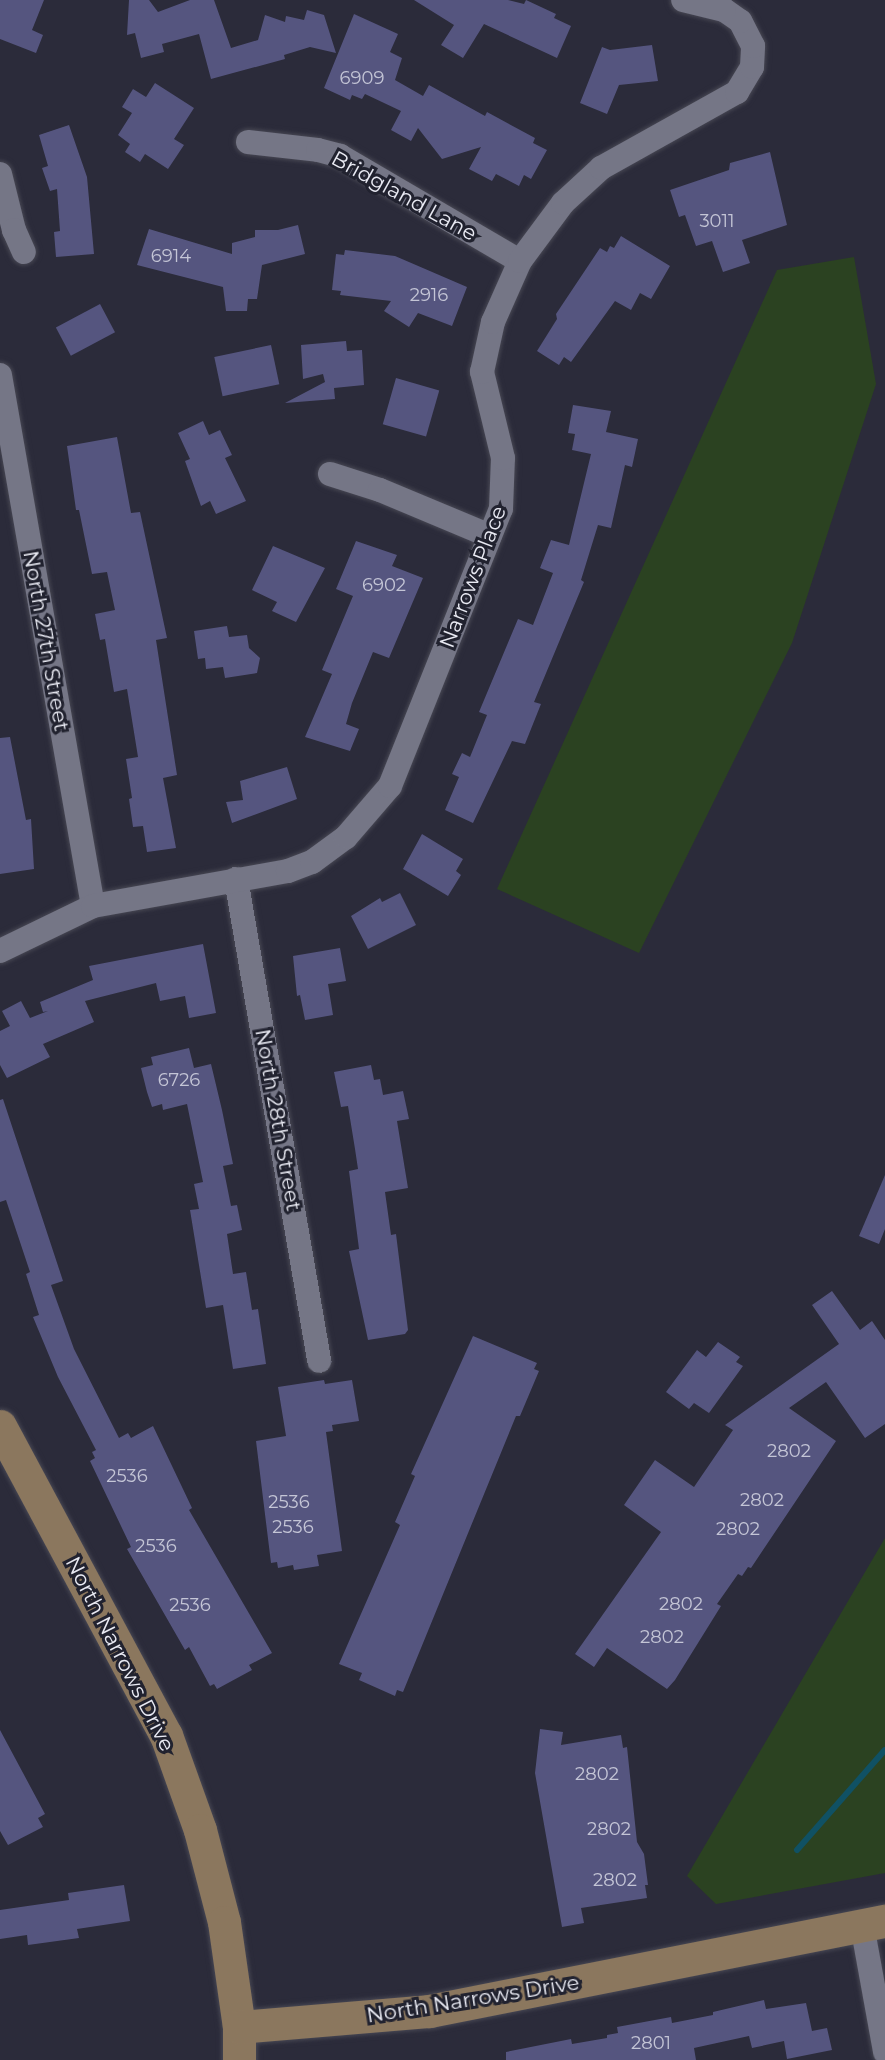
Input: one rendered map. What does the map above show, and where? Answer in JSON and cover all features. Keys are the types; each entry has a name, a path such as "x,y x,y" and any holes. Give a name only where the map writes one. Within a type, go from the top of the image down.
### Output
{"street":[{"name":"Narrows Place","path":"0,951 93,906 288,870 312,862 346,837 390,786 490,536 504,495 503,458 491,420 483,362 493,321 520,261 563,203 601,168 736,92 752,67 753,46 740,21 724,10 683,0"},
{"name":"Bridgland Lane","path":"248,142 318,150 340,156 520,261"},
{"path":"0,174 14,230 24,252"},
{"name":"North 27th Street","path":"0,375 11,501 93,906"},
{"path":"330,474 380,490 490,536"},
{"name":"North 28th Street","path":"236,879 319,1361"},
{"name":"North Narrows Drive","path":"0,1426 166,1735 200,1830 224,1922 239,2027 449,2008 873,1923"},
{"path":"873,1923 885,2052"},
{"path":"239,2027 239,2060"}],"green space":[{"path":"854,257 876,384 792,643 639,953 497,889 777,270"},
{"path":"885,1538 885,1873 716,1904 687,1876"}],"building":[{"path":"0,0 44,0 32,30 43,35 36,53 0,39"},
{"path":"129,0 149,0 158,12 190,0 214,0 231,48 258,40 265,15 285,22 286,16 304,20 307,10 324,15 336,53 310,47 284,55 285,59 211,79 199,34 162,44 164,52 141,58 135,33 127,35"},
{"path":"414,0 508,0 524,4 526,0 556,14 554,18 571,26 557,58 484,24 463,58 441,45 454,25"},
{"path":"354,14 398,34 390,52 402,58 395,80 423,96 429,85 485,116 487,112 535,138 533,143 547,150 531,179 524,175 519,186 496,174 492,181 469,169 481,147 442,159 418,128 411,141 391,130 401,111 365,94 362,99 352,95 350,100 324,88"},
{"path":"652,45 658,81 619,85 607,114 580,103 602,47 610,50"},
{"path":"155,83 194,108 174,139 184,145 168,169 145,154 140,162 125,152 130,144 118,135 132,113 122,107 133,89 146,97"},
{"path":"69,125 87,177 94,254 56,257 54,232 60,231 57,189 50,191 42,168 48,166 39,135"},
{"path":"770,152 787,225 742,240 750,263 723,272 712,241 696,246 685,215 679,217 670,190 729,170 730,163"},
{"path":"298,225 305,254 262,265 257,299 248,299 247,311 226,311 223,287 137,265 149,229 232,254 232,243 255,237 255,230 278,230"},
{"path":"621,236 670,266 651,299 640,293 631,310 615,301 571,362 564,357 559,365 537,351 557,319 556,314 600,248 607,252 610,246 614,248"},
{"path":"345,250 395,256 467,287 452,326 418,313 409,327 384,311 391,301 340,295 341,291 332,290 336,254 344,255"},
{"path":"100,304 115,332 71,356 56,327"},
{"path":"346,341 347,351 362,350 364,385 334,388 335,399 285,403 325,382 323,374 303,379 301,345"},
{"path":"271,345 279,384 223,396 214,357"},
{"path":"396,378 439,390 426,437 383,424"},
{"path":"573,405 611,411 606,432 638,439 632,467 625,465 611,528 598,525 581,580 584,582 534,702 541,704 525,744 512,741 473,823 445,810 459,777 452,774 462,753 470,757 487,715 479,712 518,619 533,625 553,573 540,568 551,540 569,545 591,454 572,450 575,434 568,433"},
{"path":"203,421 209,435 220,430 232,455 225,458 246,501 216,514 210,501 201,506 185,461 190,459 178,433"},
{"path":"117,437 131,513 140,512 167,638 156,640 177,775 163,778 176,848 147,852 143,826 133,827 129,799 132,798 126,759 138,757 127,689 114,692 105,639 100,640 95,614 115,610 107,572 92,574 79,510 76,510 67,446"},
{"path":"356,541 397,555 392,566 423,578 389,658 373,652 346,724 359,729 350,751 305,737 332,674 322,670 353,596 336,589"},
{"path":"273,546 325,568 296,622 272,611 277,602 252,590"},
{"path":"227,626 229,637 247,635 249,648 260,658 257,673 225,678 223,667 206,669 205,658 198,659 194,631"},
{"path":"10,737 26,820 31,819 34,869 0,874 0,738"},
{"path":"287,767 297,799 232,823 226,802 243,800 240,781"},
{"path":"422,834 463,859 456,871 461,875 448,896 403,869"},
{"path":"400,893 416,925 368,949 351,916 380,898 382,902"},
{"path":"203,944 216,1013 189,1018 185,996 160,1001 156,983 85,1001 94,1022 43,1044 50,1057 7,1078 0,1065 0,1031 10,1026 2,1011 21,1001 30,1018 48,1011 43,1012 40,1002 93,980 89,966"},
{"path":"340,948 346,981 328,984 333,1015 305,1020 300,995 297,996 293,956"},
{"path":"189,1048 194,1068 211,1064 233,1164 223,1166 231,1206 237,1205 242,1230 227,1234 233,1274 246,1272 252,1310 258,1309 266,1364 233,1369 223,1305 206,1308 190,1210 199,1209 194,1184 203,1182 187,1104 163,1110 162,1104 152,1107 141,1068 153,1065 151,1057"},
{"path":"371,1065 374,1080 380,1079 383,1095 403,1091 409,1119 397,1121 408,1188 385,1192 391,1235 396,1234 408,1330 405,1334 368,1340 349,1251 359,1249 349,1171 358,1169 348,1106 341,1107 334,1072"},
{"path":"3,1099 63,1281 51,1285 74,1349 119,1438 128,1433 131,1438 153,1426 192,1508 189,1510 272,1653 249,1665 252,1670 217,1689 214,1684 210,1686 189,1647 185,1650 127,1549 131,1547 90,1461 95,1458 92,1452 96,1450 58,1377 33,1317 39,1315 26,1274 30,1272 6,1200 0,1202 0,1100"},
{"path":"885,1175 885,1229 879,1244 859,1236"},
{"path":"832,1291 860,1330 872,1321 885,1340 885,1424 865,1438 826,1382 789,1408 836,1441 751,1568 748,1567 742,1576 738,1574 717,1604 721,1606 675,1680 667,1689 607,1648 594,1667 575,1654 661,1532 624,1505 655,1460 694,1487 733,1430 725,1425 839,1344 812,1305"},
{"path":"473,1336 537,1363 534,1369 539,1371 520,1416 516,1416 403,1692 397,1690 395,1696 359,1680 362,1673 339,1664 400,1525 395,1522 415,1476 411,1474"},
{"path":"718,1342 740,1357 736,1362 743,1366 709,1413 694,1403 689,1409 666,1392 697,1350 706,1357"},
{"path":"324,1380 325,1384 352,1380 359,1421 332,1425 333,1431 326,1432 342,1551 317,1555 319,1566 294,1570 293,1565 278,1568 277,1562 271,1563 256,1441 286,1436 278,1387"},
{"path":"540,1729 563,1732 561,1745 621,1735 623,1748 627,1747 637,1842 644,1854 648,1885 645,1885 647,1898 581,1908 584,1923 562,1927 535,1773"},
{"path":"0,1730 45,1814 38,1818 43,1827 8,1845 0,1831"},
{"path":"124,1885 130,1921 77,1929 79,1938 28,1945 27,1935 0,1939 0,1910 69,1900 68,1893"},
{"path":"764,2000 766,2009 806,2003 812,2031 827,2028 832,2050 787,2059 784,2041 752,2048 749,2036 694,2048 696,2060 506,2060 506,2052 571,2039 572,2044 607,2038 607,2035 618,2033 617,2027 671,2017 672,2023 713,2015 713,2012"}],"waterway":[{"path":"797,1850 885,1750"}]}
